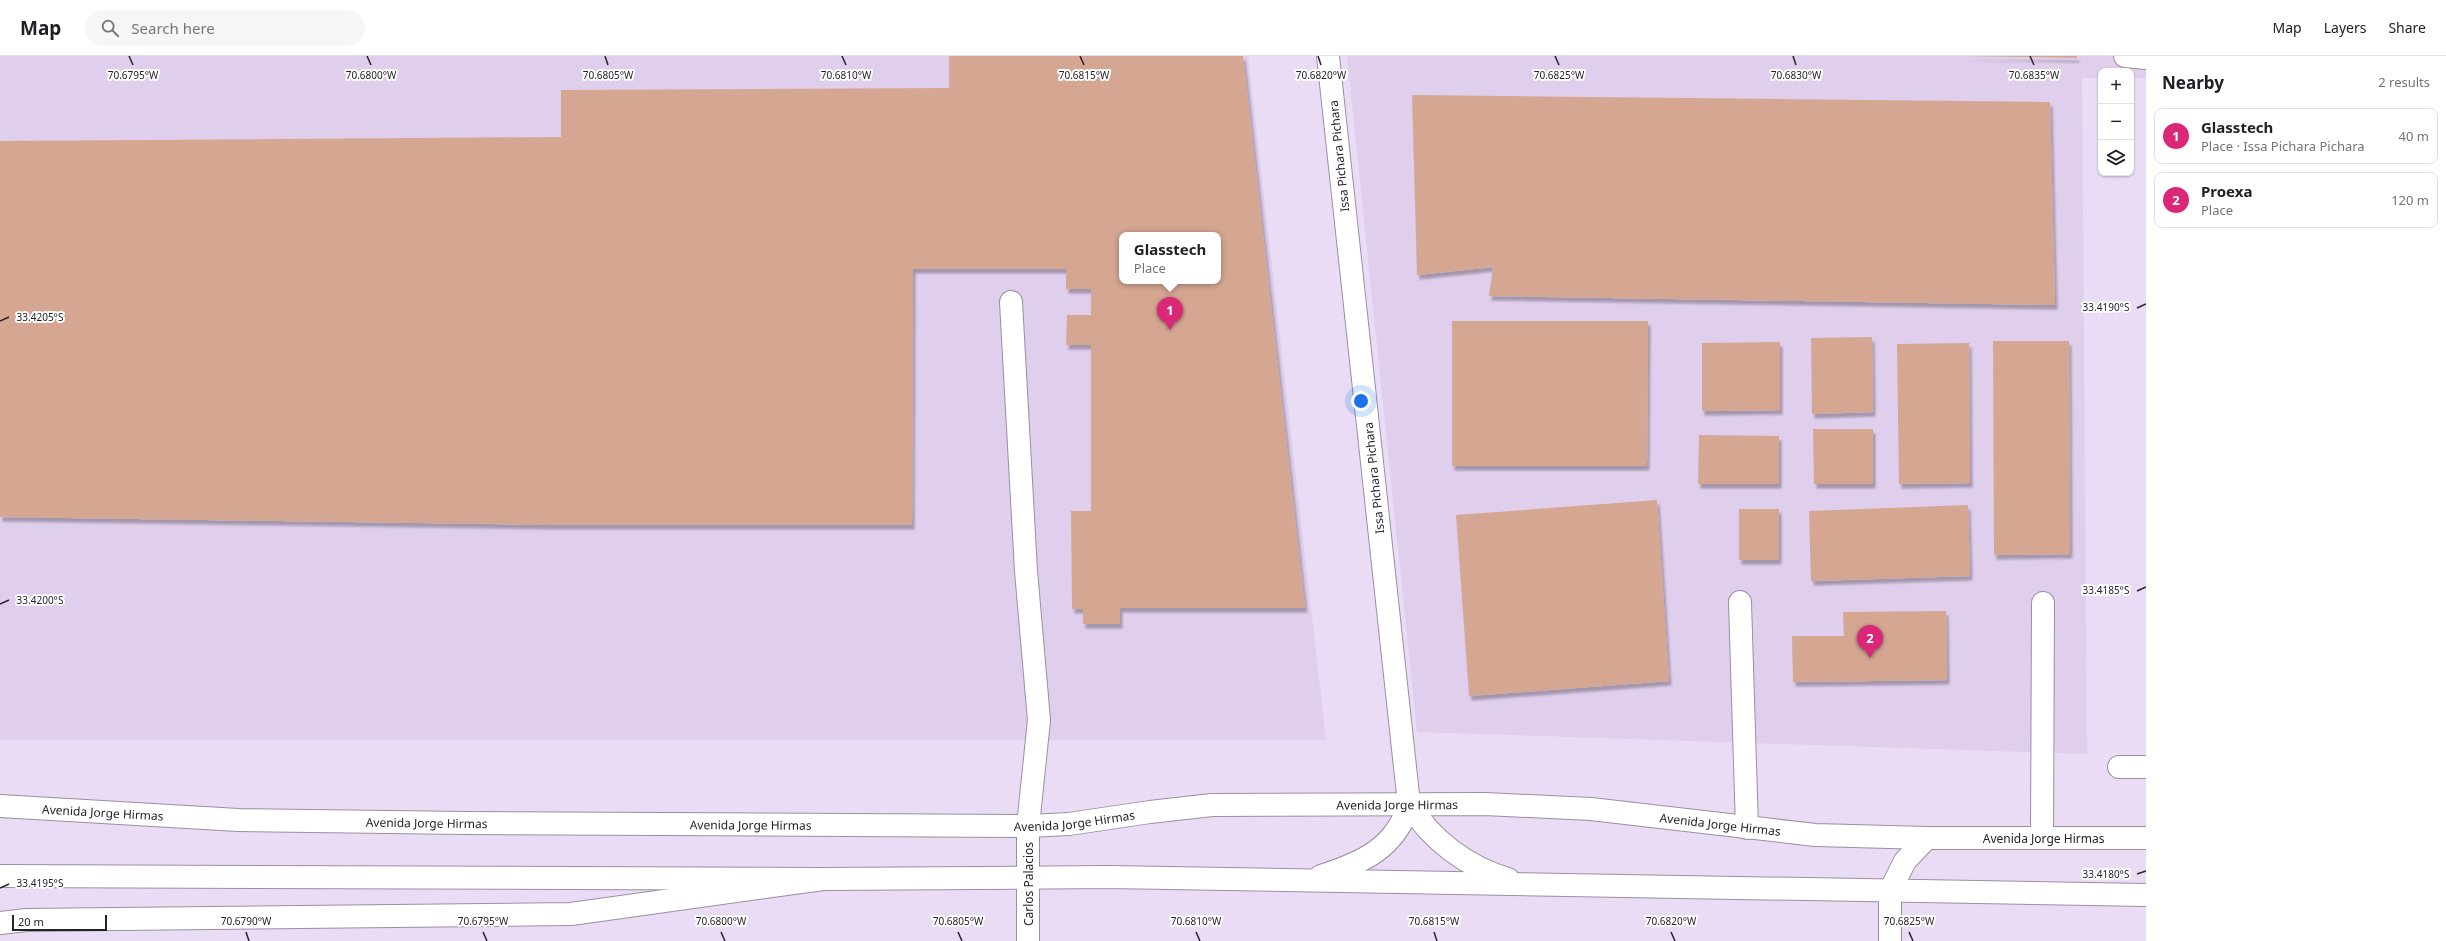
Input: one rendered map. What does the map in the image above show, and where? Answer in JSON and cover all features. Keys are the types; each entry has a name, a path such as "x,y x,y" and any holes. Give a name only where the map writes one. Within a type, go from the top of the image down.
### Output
{"street":[{"name":"Issa Pichara Pichara","path":"1328,56 1409,804"},
{"path":"2124,56 2146,58"},
{"name":"Carlos Palacios","path":"1011,302 1026,571 1039,720 1028,826 1028,941"},
{"path":"1740,602 1747,828"},
{"path":"2042,838 2043,603"},
{"path":"2119,767 2146,767"},
{"name":"Avenida Jorge Hirmas","path":"0,806 238,820 473,823 1028,826 1068,824 1165,810 1212,806 1409,804 1552,806 1815,835 1927,838 2146,838"},
{"path":"1308,880 1336,871 1376,852 1397,832 1405,819 1409,804"},
{"path":"1409,804 1419,820 1432,834 1456,854 1482,869 1527,884"},
{"path":"1890,941 1890,891 1905,861 1927,838"},
{"path":"0,876 823,879 1029,876 2146,895"},
{"path":"0,923 26,920 571,914 823,879"}],"shaded area":[{"path":"0,56 1248,56 1326,740 0,740"},
{"path":"1347,56 2146,56 2146,78 2134,78 2134,68 2098,68 2098,78 2082,78 2087,754 1417,732"}],"building":[{"path":"949,56 1243,56 1305,608 1120,608 1120,624 1083,624 1083,609 1072,609 1071,511 1091,511 1091,345 1066,345 1067,315 1091,315 1091,289 1066,289 1066,269 913,269 912,525 560,525 0,517 0,141 561,137 561,90 949,88"},
{"path":"1964,56 2077,56 2077,58"},
{"path":"1412,95 2050,102 2055,305 1489,296 1493,267 1417,275"},
{"path":"1452,321 1648,321 1647,466 1452,466"},
{"path":"1872,337 1873,412 1812,414 1811,338"},
{"path":"1993,341 2069,341 2070,554 1994,555"},
{"path":"1780,342 1780,410 1702,411 1702,343"},
{"path":"1969,343 1970,483 1899,484 1897,344"},
{"path":"1813,429 1873,429 1873,484 1814,484"},
{"path":"1699,435 1779,436 1779,484 1698,484"},
{"path":"1657,500 1669,681 1469,696 1456,515"},
{"path":"1968,505 1970,576 1811,581 1809,511"},
{"path":"1739,509 1779,509 1779,560 1739,560"},
{"path":"1946,611 1947,680 1793,682 1792,636 1844,636 1843,612"}],"place":[{"name":"Glasstech","path":"1170,330"},
{"name":"Proexa","path":"1870,658"}]}
